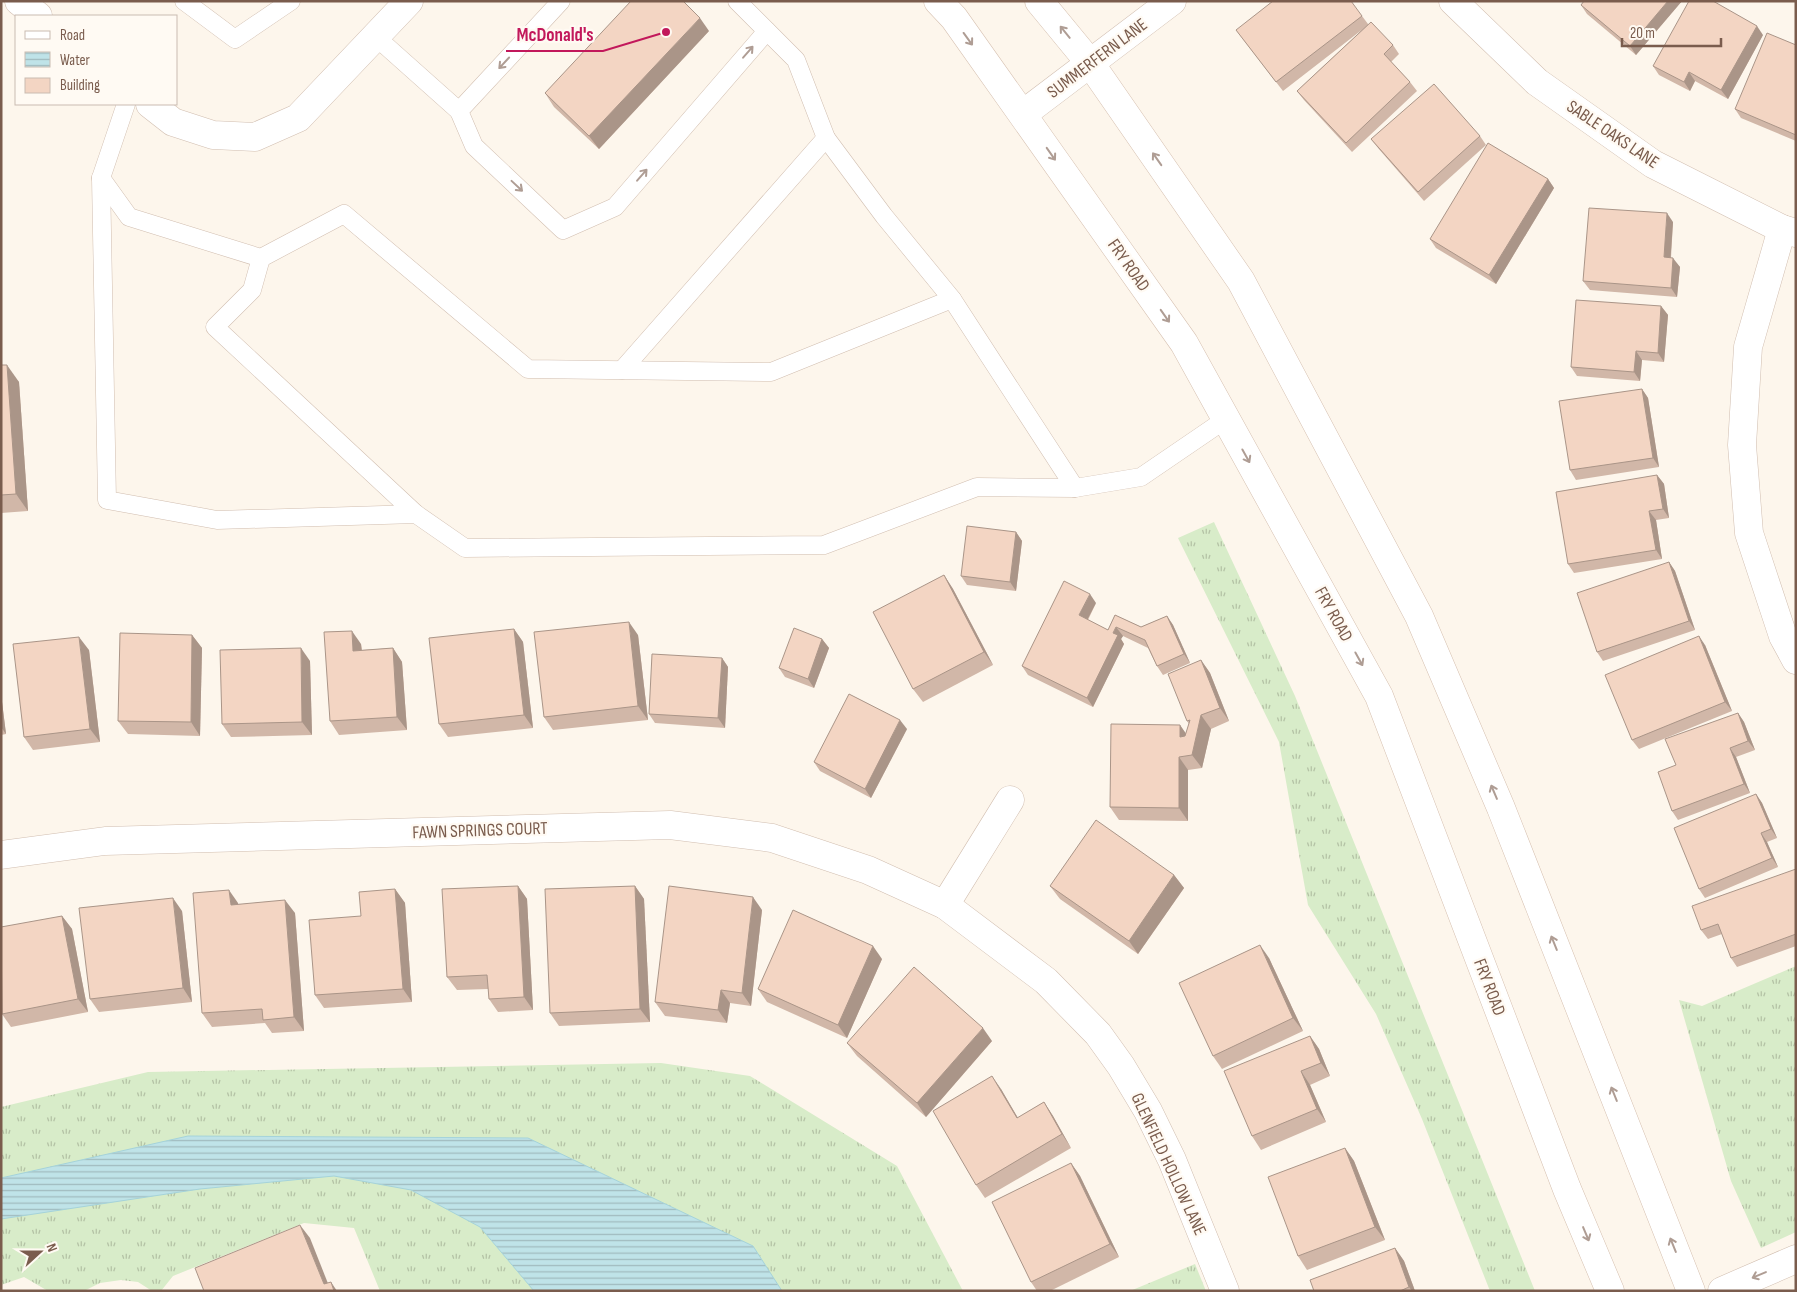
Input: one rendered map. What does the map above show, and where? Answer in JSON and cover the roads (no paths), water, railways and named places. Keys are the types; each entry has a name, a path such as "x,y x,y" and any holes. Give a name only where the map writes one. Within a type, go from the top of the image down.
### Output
{"street":[{"path":"19,1 37,15"},
{"path":"151,105 173,122 213,135 255,136 298,118 409,1"},
{"name":"FRY ROAD","path":"938,1 954,18 1184,343 1379,696 1567,1189 1610,1291"},
{"path":"1039,1 1090,63 1241,281 1419,616 1501,808 1691,1291"},
{"name":"SUMMERFERN LANE","path":"1023,114 1172,1"},
{"name":"SABLE OAKS LANE","path":"1453,1 1537,82 1653,164 1789,231"},
{"path":"1789,231 1748,347 1742,445 1749,533 1782,636 1796,660"},
{"path":"945,905 1010,800"},
{"name":"FAWN SPRINGS COURT","path":"1,855 105,841 670,825 772,838 868,870 945,905"},
{"name":"GLENFIELD HOLLOW LANE","path":"945,905 1046,981 1098,1034 1121,1066 1148,1111 1172,1160 1225,1291"},
{"path":"1722,1291 1796,1259"}],"lane":[{"path":"184,1 234,39 291,1"},
{"path":"459,111 561,1"},
{"path":"737,1 796,60 826,138 884,216 952,299 1075,488"},
{"path":"376,37 459,111 474,146 563,230 615,207 767,31"},
{"path":"126,105 101,178 107,500 217,520 416,514"},
{"path":"622,370 826,138"},
{"path":"101,178 129,217 261,258 344,214 528,369 771,372 952,299"},
{"path":"261,258 252,290 215,327 416,514 464,548 824,545 977,487 1075,488 1141,477 1226,419"}],"water":[{"path":"188,1136 528,1138 753,1246 782,1291 534,1291 480,1227 411,1190 334,1176 200,1189 1,1219 1,1178"}],"place":[{"name":"McDonald's","path":"666,32"}]}
